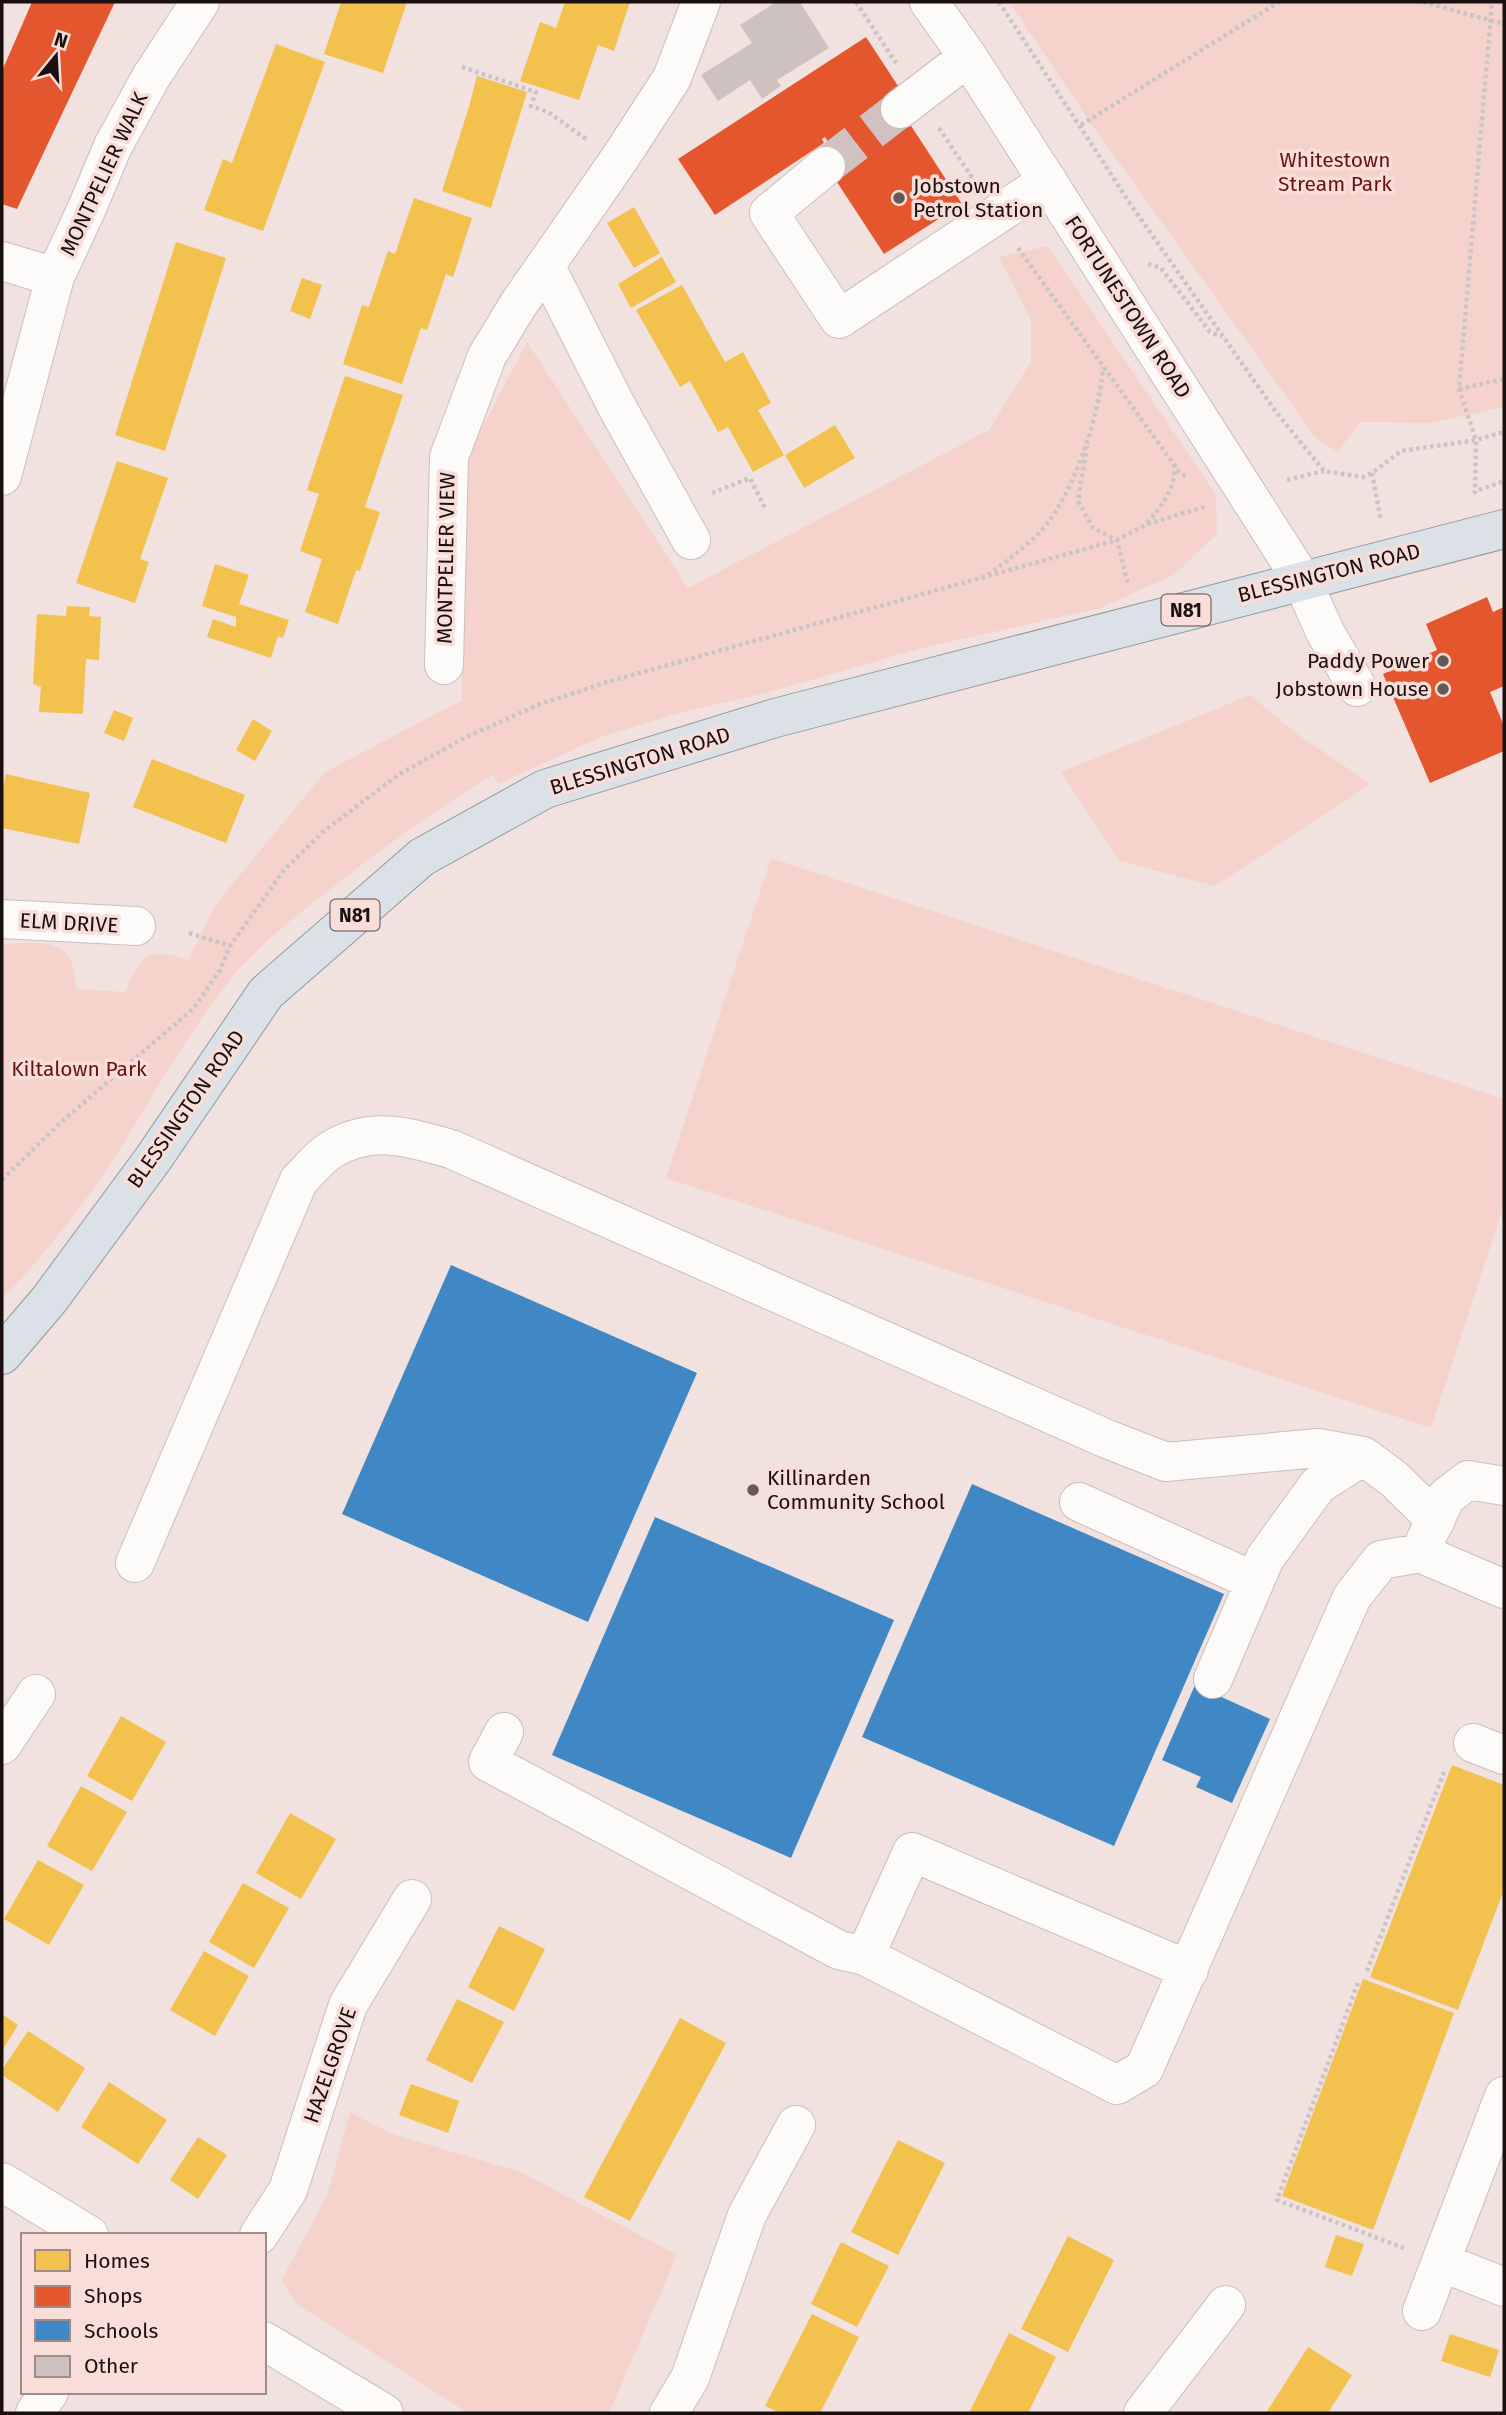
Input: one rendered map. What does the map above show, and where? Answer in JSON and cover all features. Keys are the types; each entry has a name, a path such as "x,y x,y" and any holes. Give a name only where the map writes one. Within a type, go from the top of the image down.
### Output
{"main road":[{"name":"BLESSINGTON ROAD","path":"2,1354 49,1300 153,1159 266,993 422,857 545,789 775,718 1504,529"}],"street":[{"name":"MONTPELIER WALK","path":"2,477 55,277 88,208 113,146 150,77 200,2"},
{"name":"MONTPELIER VIEW","path":"443,664 449,457 487,356 672,78 701,2"},
{"name":"FORTUNESTOWN ROAD","path":"929,2 968,57 1302,580 1325,632 1357,687"},
{"path":"900,109 968,57"},
{"path":"827,166 769,213 839,319 1048,181"},
{"path":"2,261 55,277"},
{"path":"546,267 617,407 691,540"},
{"name":"ELM DRIVE","path":"2,919 136,926"},
{"path":"135,1563 299,1180 330,1150 368,1135 405,1136 451,1149 1107,1439 1167,1461 1318,1448 1363,1456 1394,1479 1428,1536 1504,1589"},
{"path":"1213,1679 1265,1558 1318,1485 1363,1456"},
{"path":"504,1732 488,1762 839,1950 865,1956 1116,2085 1144,2069 1352,1597 1381,1560 1428,1536 1446,1497 1468,1480 1504,1486"},
{"path":"1079,1502 1254,1581"},
{"path":"2,1745 36,1693"},
{"path":"865,1956 912,1852 1189,1970"},
{"name":"HAZELGROVE","path":"260,2233 288,2190 348,2005 412,1899"},
{"path":"1422,2311 1504,2096"},
{"path":"669,2413 690,2378 747,2215 796,2126"},
{"path":"2,2182 86,2233"},
{"path":"1441,2262 1504,2287"},
{"path":"1143,2413 1226,2305"},
{"path":"266,2342 384,2413"},
{"path":"35,2413 49,2394"}],"path":[{"path":"999,2 1131,205 1223,338 1276,412 1324,471"},
{"path":"1080,125 1279,2"},
{"path":"1423,2 1504,24"},
{"path":"1475,492 1476,440 1459,389 1492,2"},
{"path":"462,67 536,92 531,106 548,112 587,139"},
{"path":"994,215 1175,467 1192,480"},
{"path":"1103,366 1102,388 1089,435 1078,501 1093,528 1117,540 1129,587"},
{"path":"1459,389 1504,379"},
{"path":"1282,481 1324,471 1363,477 1401,451 1476,440 1504,432"},
{"path":"986,577 1039,534 1062,503 1089,435"},
{"path":"1147,524 1166,501 1174,482 1175,467"},
{"path":"1372,473 1383,529"},
{"path":"1465,498 1504,481"},
{"path":"2,1180 60,1123 194,1008 220,970 230,946 285,870 324,831 398,775 466,737 538,705 607,682 1117,540 1147,524 1216,504"},
{"path":"189,933 230,946"},
{"path":"1367,1971 1475,1754"},
{"path":"1358,1983 1277,2200 1441,2262"}],"green space":[{"name":"Whitestown Stream Park","path":"1009,2 1504,2 1504,407 1431,423 1361,422 1337,452 1315,437 1095,129"},
{"name":"Kiltalown Park","path":"1048,246 1216,495 1217,534 1174,575 1100,608 922,648 766,693 683,712 601,737 498,784 493,775 471,788 348,875 287,923 249,958 198,1024 93,1189 50,1246 2,1299 2,944 40,943 58,948 71,961 77,989 126,992 136,969 148,957 164,954 188,960 216,904 325,772 462,700 464,462 527,342 688,588 989,430 1031,361 1031,320 999,257"},
{"path":"1250,695 1297,734 1371,784 1215,886 1119,861 1061,772"},
{"path":"771,858 1504,1099 1504,1205 1431,1428 666,1178"},
{"path":"350,2112 392,2134 521,2172 677,2255 609,2413 468,2413 295,2303 282,2279 327,2196"}],"building: Homes":[{"path":"341,2 407,2 383,73 324,54"},
{"path":"565,2 630,2 614,51 598,45 579,100 520,81 540,22 556,28"},
{"path":"276,44 325,62 263,231 204,210 223,159 232,163"},
{"path":"477,76 527,92 491,208 442,191"},
{"path":"414,198 472,218 453,277 446,274 427,330 421,328 402,384 343,364 362,305 369,307 388,251 395,254"},
{"path":"634,207 660,253 634,268 607,223"},
{"path":"176,242 226,258 165,451 115,435"},
{"path":"662,257 676,282 631,308 618,284"},
{"path":"302,278 322,285 310,319 290,311"},
{"path":"682,285 725,362 743,352 771,403 758,410 784,455 753,472 728,427 718,432 690,381 680,387 636,310"},
{"path":"345,376 403,395 365,507 380,512 360,571 356,570 338,624 305,612 322,559 300,551 319,494 307,490"},
{"path":"835,425 855,458 804,488 785,455"},
{"path":"117,461 168,478 140,559 149,562 135,603 76,583"},
{"path":"215,564 249,575 239,604 289,620 283,638 278,636 271,658 207,637 213,619 236,627 236,617 202,606"},
{"path":"67,606 90,607 89,616 101,617 99,660 86,659 83,714 39,712 41,687 33,684 37,614 66,616"},
{"path":"114,710 133,718 124,741 104,733"},
{"path":"253,719 272,731 255,761 236,750"},
{"path":"152,759 245,795 226,843 133,807"},
{"path":"6,774 90,793 79,844 2,828 2,792"},
{"path":"121,1716 166,1742 132,1801 87,1776"},
{"path":"1452,1765 1504,1785 1504,1890 1458,2010 1370,1977"},
{"path":"81,1786 127,1812 92,1871 47,1846"},
{"path":"290,1813 336,1839 301,1899 256,1873"},
{"path":"38,1860 84,1885 49,1945 4,1919"},
{"path":"243,1883 289,1908 254,1968 209,1942"},
{"path":"499,1926 545,1949 514,2011 468,1987"},
{"path":"204,1951 249,1976 215,2036 170,2010"},
{"path":"1363,1979 1454,2013 1373,2230 1282,2196"},
{"path":"457,1999 504,2022 472,2083 426,2060"},
{"path":"2,2014 18,2025 2,2051"},
{"path":"680,2018 726,2043 630,2221 584,2197"},
{"path":"28,2031 85,2068 58,2112 2,2075 2,2070"},
{"path":"109,2082 167,2120 138,2164 81,2127"},
{"path":"411,2084 459,2101 448,2133 399,2115"},
{"path":"198,2137 227,2155 198,2199 170,2180"},
{"path":"898,2140 945,2163 898,2255 851,2232"},
{"path":"1336,2235 1364,2244 1352,2276 1325,2267"},
{"path":"1068,2236 1114,2260 1068,2352 1021,2329"},
{"path":"841,2242 889,2266 857,2327 811,2304"},
{"path":"812,2314 859,2337 820,2413 780,2413 765,2406"},
{"path":"1009,2333 1056,2357 1028,2413 969,2413"},
{"path":"1450,2334 1499,2350 1490,2377 1441,2361"},
{"path":"1308,2347 1352,2375 1328,2413 1266,2413"}],"building: Shops":[{"path":"32,2 115,2 17,209 2,204 2,71"},
{"path":"866,37 900,89 891,95 962,204 884,254 818,153 830,145 825,137 822,139 824,143 715,215 678,159"},
{"name":"Jobstown House","path":"1487,597 1493,612 1504,607 1504,686 1490,692 1504,726 1504,751 1430,783 1383,674 1437,650 1426,624"}],"building: Schools":[{"path":"451,1265 697,1373 588,1622 342,1514"},
{"path":"972,1484 1224,1594 1114,1846 862,1737"},
{"path":"655,1517 894,1620 791,1858 552,1755"},
{"path":"1195,1685 1270,1719 1232,1803 1196,1787 1201,1777 1162,1760"}],"building: Other":[{"path":"776,2 800,2 829,48 777,80 781,86 762,99 750,80 718,101 701,75 752,43 740,25"}],"tunnel":[{"path":"826,166 900,109"}],"place":[{"name":"Jobstown Petrol Station","path":"899,198"},
{"name":"Paddy Power","path":"1443,661"},
{"name":"Jobstown House","path":"1443,689"},
{"name":"Killinarden Community School","path":"753,1490"}]}
